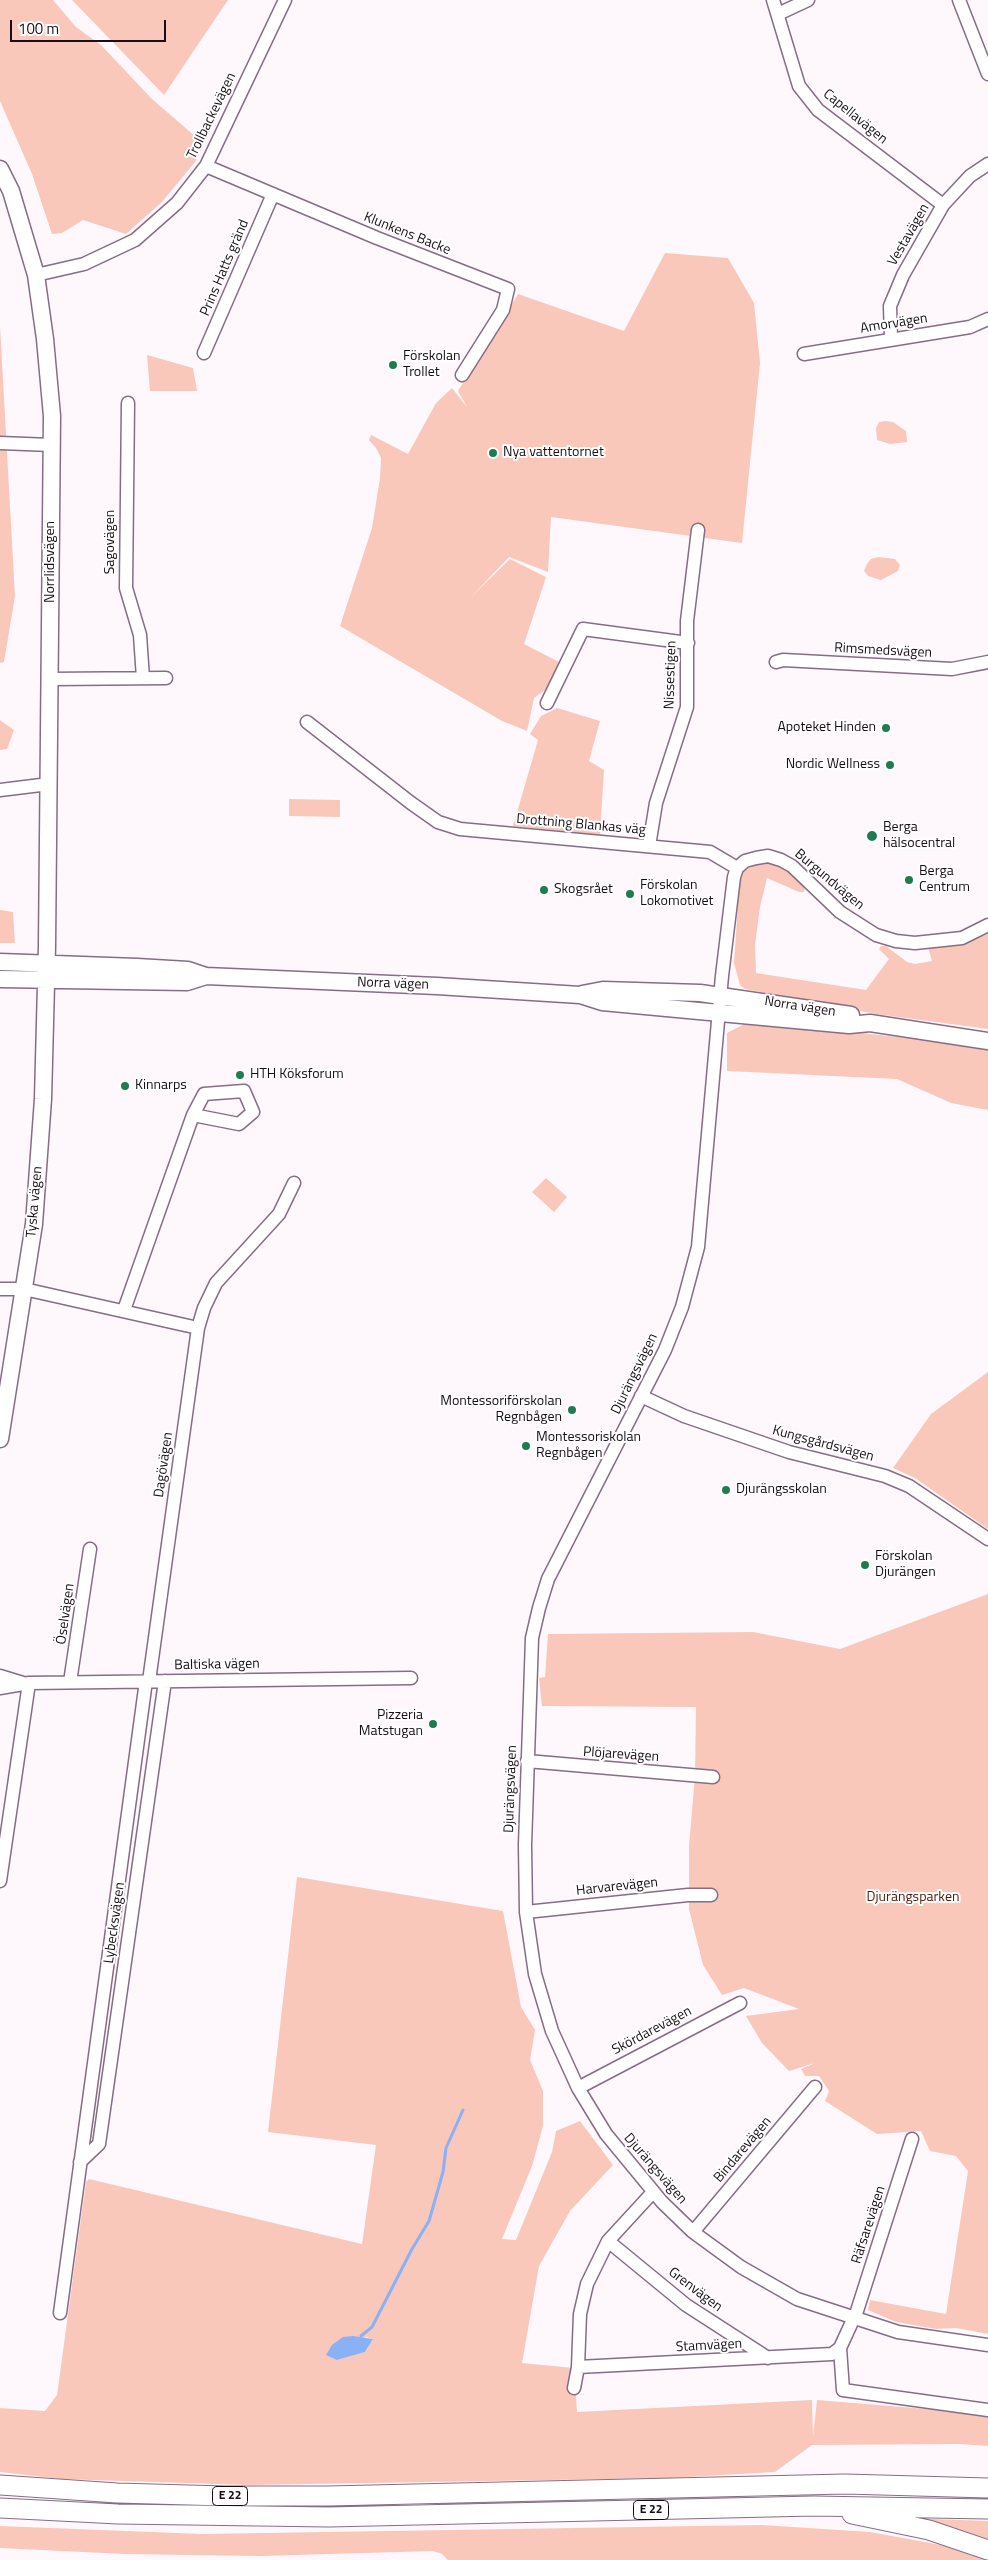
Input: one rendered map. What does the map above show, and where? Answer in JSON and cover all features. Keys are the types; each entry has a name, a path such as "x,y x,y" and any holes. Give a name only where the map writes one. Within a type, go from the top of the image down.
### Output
{"highway":[{"name":"E 22","path":"0,2484 117,2493 318,2496 845,2484 988,2488"},
{"name":"E 22","path":"2,2508 175,2516 329,2517 814,2506 988,2509"},
{"path":"814,2506 928,2530 988,2550"}],"main road":[{"name":"Norrlidsvägen","path":"0,169 10,191 36,275 45,339 52,416 47,963"},
{"name":"Norra vägen","path":"0,962 188,970 206,976 437,986 580,995 602,1002 849,1025 870,1023"},
{"name":"Tyska vägen","path":"0,1438 34,1224 41,1128 47,963"},
{"name":"Norra vägen","path":"0,979 187,982 206,976"},
{"name":"Norra vägen","path":"580,995 604,990 649,990 721,995 852,1016 870,1023 988,1041"}],"street":[{"name":"Trollbackevägen","path":"36,275 84,264 135,240 177,203 206,166 285,0"},
{"name":"Capellavägen","path":"773,0 799,86 818,110 943,205"},
{"path":"778,14 808,0"},
{"path":"959,0 988,74"},
{"name":"Vestavägen","path":"891,340 890,306 903,275 943,205 970,176 988,164"},
{"name":"Klunkens Backe","path":"206,166 377,238 508,289 502,310 462,376"},
{"name":"Prins Hatts gränd","path":"204,353 273,194"},
{"name":"Amorvägen","path":"804,354 970,327 988,319"},
{"name":"Sagovägen","path":"128,403 126,588 140,635 143,678"},
{"path":"0,443 51,445"},
{"name":"Nissestigen","path":"649,846 656,803 687,707 687,621 698,530"},
{"path":"547,703 583,630 688,643"},
{"name":"Rimsmedsvägen","path":"776,662 784,660 952,669 988,662"},
{"path":"50,679 166,678"},
{"name":"Drottning Blankas väg","path":"307,722 438,822 460,829 710,852 737,868"},
{"path":"0,790 49,784"},
{"name":"Burgundvägen","path":"737,868 745,861 756,858 768,856 782,860 792,866 840,912 866,930 896,941 915,943 962,938 988,925"},
{"path":"719,1012 734,877 737,868"},
{"name":"Djurängsvägen","path":"719,1012 698,1247 682,1307 664,1350 548,1579 532,1638 526,1762 526,1912 535,1974 552,2031 578,2088 606,2134 653,2192 694,2232 768,2284 797,2300 898,2332 988,2345"},
{"path":"124,1310 193,1116"},
{"name":"Dagövägen","path":"148,1681 198,1328 216,1283 279,1214 294,1183"},
{"path":"0,1289 24,1289 198,1328"},
{"name":"Kungsgårdsvägen","path":"641,1396 684,1416 789,1452 885,1476 909,1486 988,1539"},
{"name":"Öselvägen","path":"70,1682 90,1550"},
{"name":"Baltiska vägen","path":"0,1676 26,1683"},
{"name":"Baltiska vägen","path":"0,1688 26,1683 411,1678"},
{"name":"Lybecksvägen","path":"60,2312 148,1681"},
{"name":"Lybecksvägen","path":"80,2162 99,2144 165,1681"},
{"path":"0,1882 26,1683"},
{"name":"Plöjarevägen","path":"526,1762 713,1777"},
{"name":"Harvarevägen","path":"526,1912 688,1895 711,1895"},
{"name":"Skördarevägen","path":"578,2088 740,2003"},
{"name":"Bindarevägen","path":"694,2232 816,2087"},
{"name":"Räfsarevägen","path":"853,2319 912,2139"},
{"path":"574,2388 578,2367 580,2314 587,2284 608,2241 653,2192"},
{"name":"Grenvägen","path":"608,2241 686,2305 768,2358"},
{"path":"853,2319 840,2348 843,2390 988,2410"},
{"name":"Stamvägen","path":"578,2367 832,2354 840,2348"}],"green space":[{"path":"0,0 53,0 76,27 101,45 152,99 204,144 195,162 162,202 126,234 83,220 62,233 52,234 32,174 0,101"},
{"path":"72,0 228,0 164,95"},
{"path":"665,253 728,258 754,303 760,363 742,543 551,517 548,572 509,557 472,596 510,559 546,577 524,644 561,663 548,688 534,698 527,731 502,721 340,626 372,528 380,478 381,458 369,440 371,435 408,454 436,403 452,388 467,407 458,391 518,294 624,331"},
{"path":"0,326 15,596 4,662 0,663"},
{"path":"147,355 193,368 197,391 150,391"},
{"path":"879,422 893,422 906,431 907,442 890,444 877,440 876,428"},
{"path":"878,557 895,559 900,565 898,571 881,580 868,576 864,571 867,564 871,559"},
{"path":"557,708 600,721 589,761 604,770 600,835 513,826 538,740 530,734 541,716"},
{"path":"0,720 14,730 7,749 0,750"},
{"path":"289,799 340,800 340,817 289,816"},
{"path":"766,863 786,869 805,888 804,892 799,892 767,878 760,907 755,945 756,973 866,990 889,959 879,949 881,946 886,946 907,962 915,964 932,961 928,948 965,942 988,934 988,1029 876,1014 745,989 740,985 734,963 740,874 756,864"},
{"path":"0,910 13,912 15,943 0,943"},
{"path":"750,1021 945,1042 988,1050 988,1110 951,1103 897,1079 727,1071 727,1033"},
{"path":"546,1178 567,1197 554,1212 532,1192"},
{"path":"988,1372 988,1529 915,1478 893,1468 931,1414"},
{"name":"Djurängsparken","path":"988,1594 988,2334 956,2328 936,2329 896,2322 868,2310 870,2300 946,2314 968,2171 956,2156 930,2151 921,2131 877,2134 825,2101 829,2091 819,2076 805,2076 801,2069 815,2063 789,2071 762,2043 746,2016 799,2009 744,1988 722,1995 703,1965 689,1909 689,1846 695,1776 696,1707 542,1706 539,1678 545,1677 548,1634 753,1632 840,1649"},
{"path":"297,1877 503,1911 521,2007 535,2030 530,2060 543,2091 543,2126 532,2166 502,2239 516,2240 552,2152 556,2131 580,2121 613,2165 570,2211 539,2266 522,2363 574,2368 577,2412 812,2400 813,2437 817,2400 988,2414 988,2446 960,2444 812,2445 775,2472 669,2478 248,2485 61,2479 0,2472 0,2408 45,2411 57,2395 86,2182 89,2179 362,2244 376,2145 268,2132","holes":["366,2337 373,2339 365,2352 337,2360"]},
{"path":"907,2518 988,2521 988,2543"},
{"path":"762,2525 870,2532 941,2545 988,2560 448,2560 442,2554 433,2551 261,2556 125,2554 0,2548 0,2526 202,2534"}],"water":[{"path":"353,2336 373,2339 365,2352 337,2360 326,2355 332,2345 343,2337"}],"waterway":[{"path":"361,2336 372,2327 412,2249 429,2221 443,2172 446,2148 463,2110"}],"place":[{"name":"Förskolan Trollet","path":"393,365"},
{"name":"Nya vattentornet","path":"493,453"},
{"name":"Apoteket Hinden","path":"886,728"},
{"name":"Nordic Wellness","path":"890,765"},
{"name":"Berga hälsocentral","path":"872,836"},
{"name":"Berga Centrum","path":"909,880"},
{"name":"Skogsrået","path":"544,890"},
{"name":"Förskolan Lokomotivet","path":"630,894"},
{"name":"HTH Köksforum","path":"240,1075"},
{"name":"Kinnarps","path":"125,1086"},
{"name":"Montessoriförskolan Regnbågen","path":"572,1410"},
{"name":"Montessoriskolan Regnbågen","path":"526,1446"},
{"name":"Djurängsskolan","path":"726,1490"},
{"name":"Förskolan Djurängen","path":"865,1565"},
{"name":"Pizzeria Matstugan","path":"433,1724"}]}
